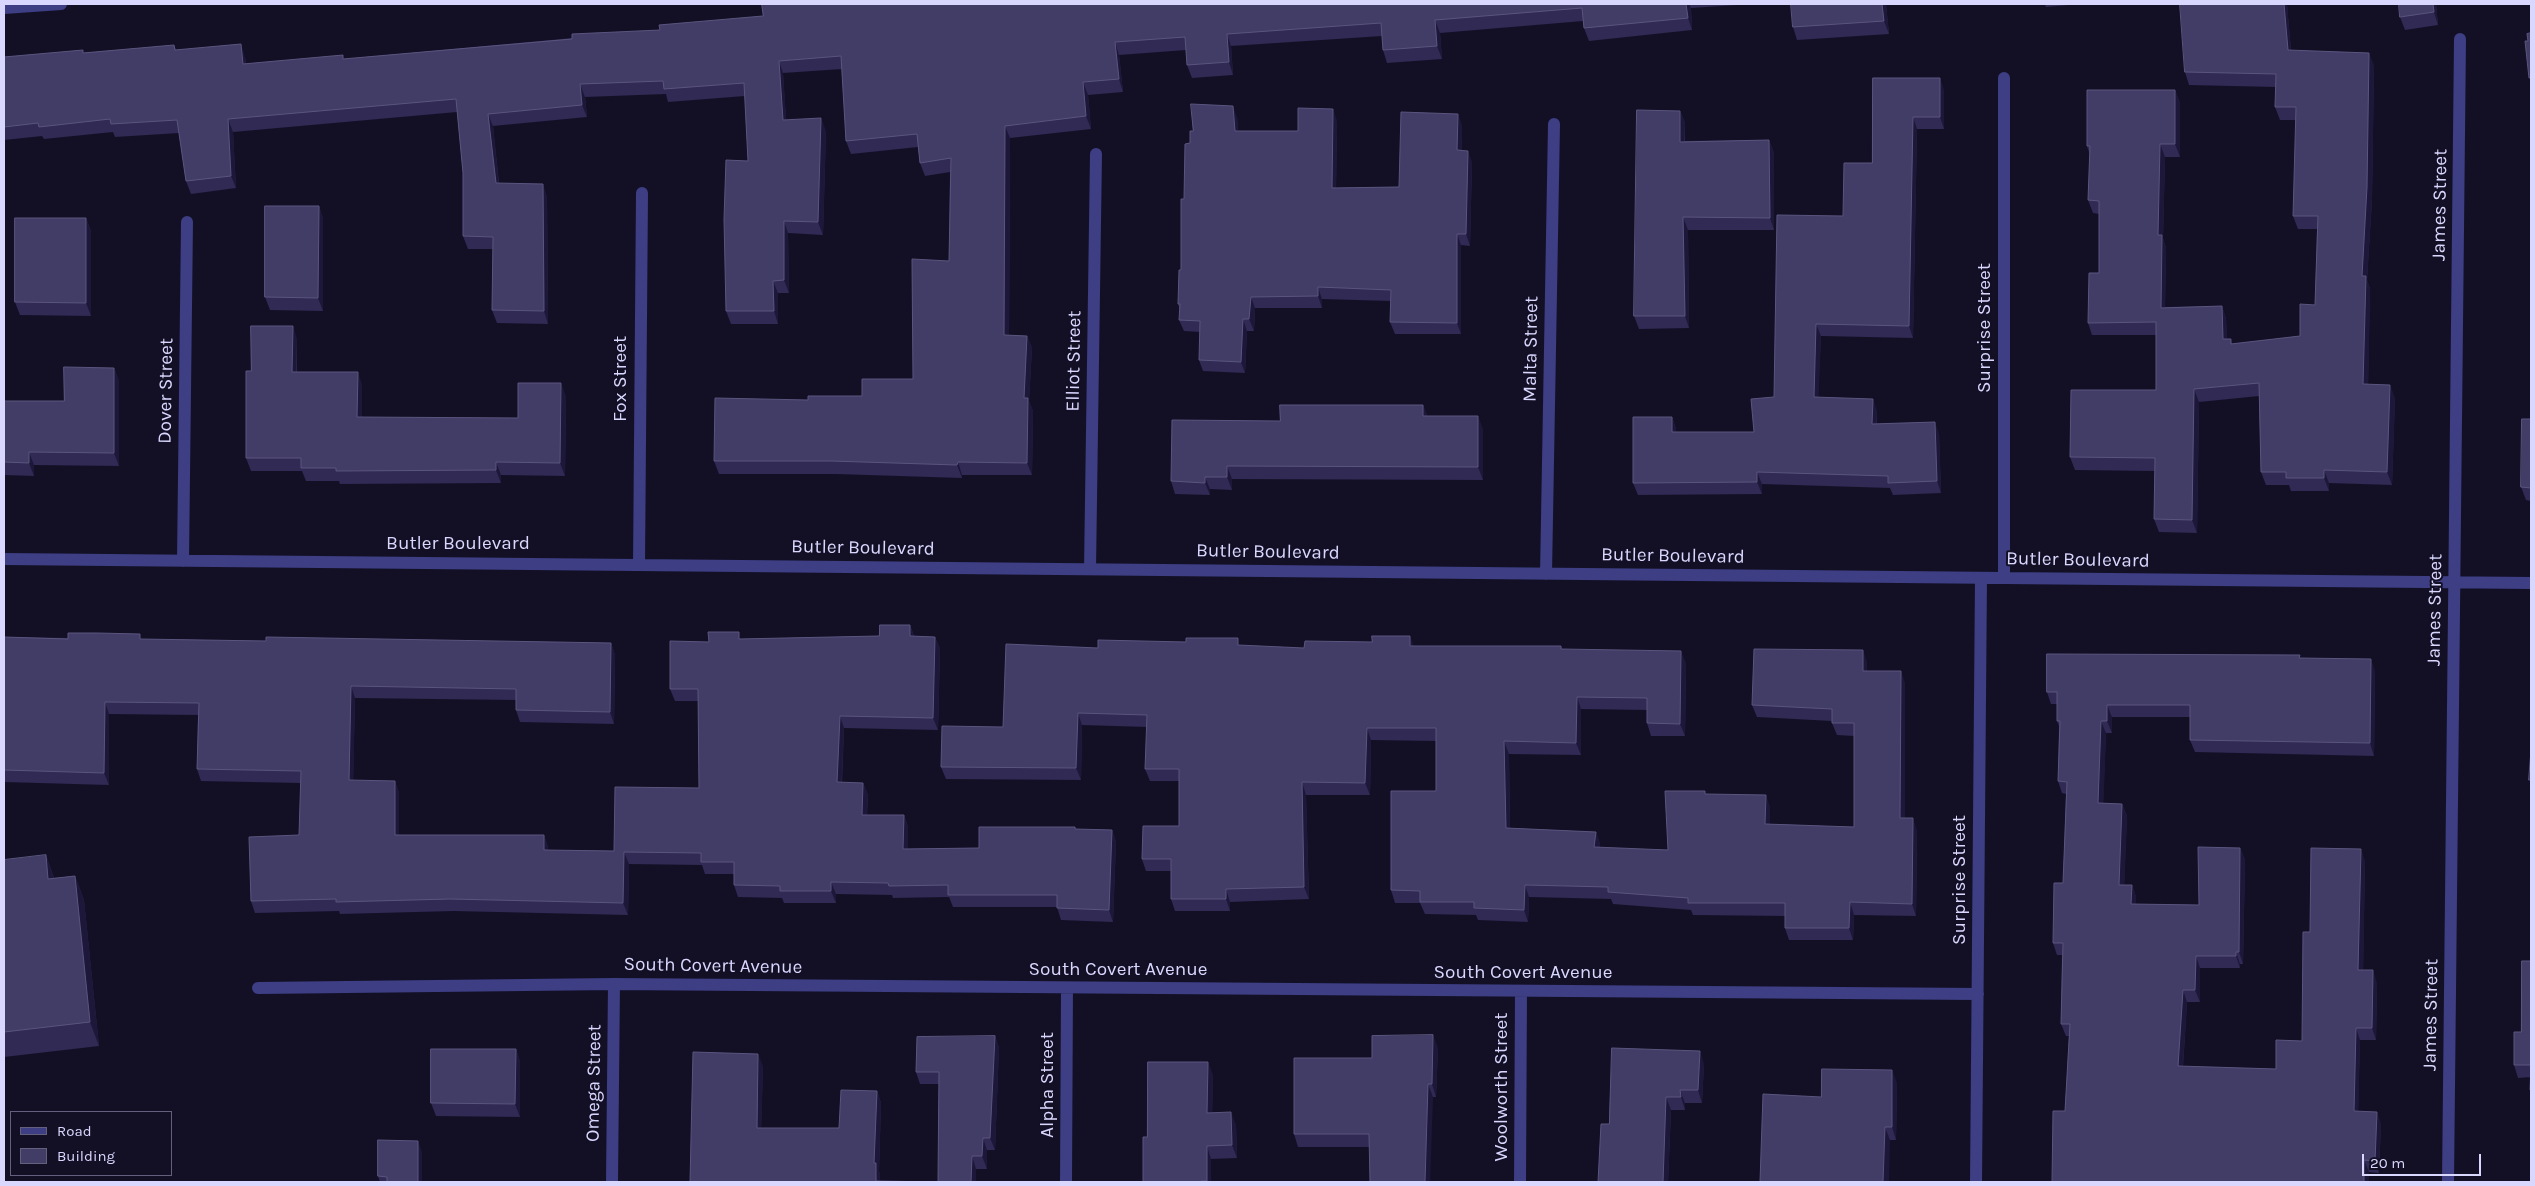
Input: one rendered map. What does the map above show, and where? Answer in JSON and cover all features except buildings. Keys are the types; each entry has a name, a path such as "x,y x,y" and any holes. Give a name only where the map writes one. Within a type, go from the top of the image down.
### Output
{"street":[{"path":"4,8 61,4"},
{"name":"James Street","path":"2448,1182 2460,39"},
{"name":"Surprise Street","path":"2004,78 2004,578"},
{"name":"Malta Street","path":"1546,574 1554,124"},
{"name":"Elliot Street","path":"1090,569 1096,154"},
{"name":"Fox Street","path":"639,565 642,193"},
{"name":"Dover Street","path":"183,561 187,222"},
{"name":"Butler Boulevard","path":"4,559 2531,583"},
{"name":"Surprise Street","path":"1976,1182 1981,578"},
{"name":"South Covert Avenue","path":"258,988 614,984 1978,994"},
{"name":"Omega Street","path":"612,1182 614,984"},
{"name":"Alpha Street","path":"1066,1182 1067,988"},
{"name":"Woolworth Street","path":"1520,1182 1521,992"}]}
